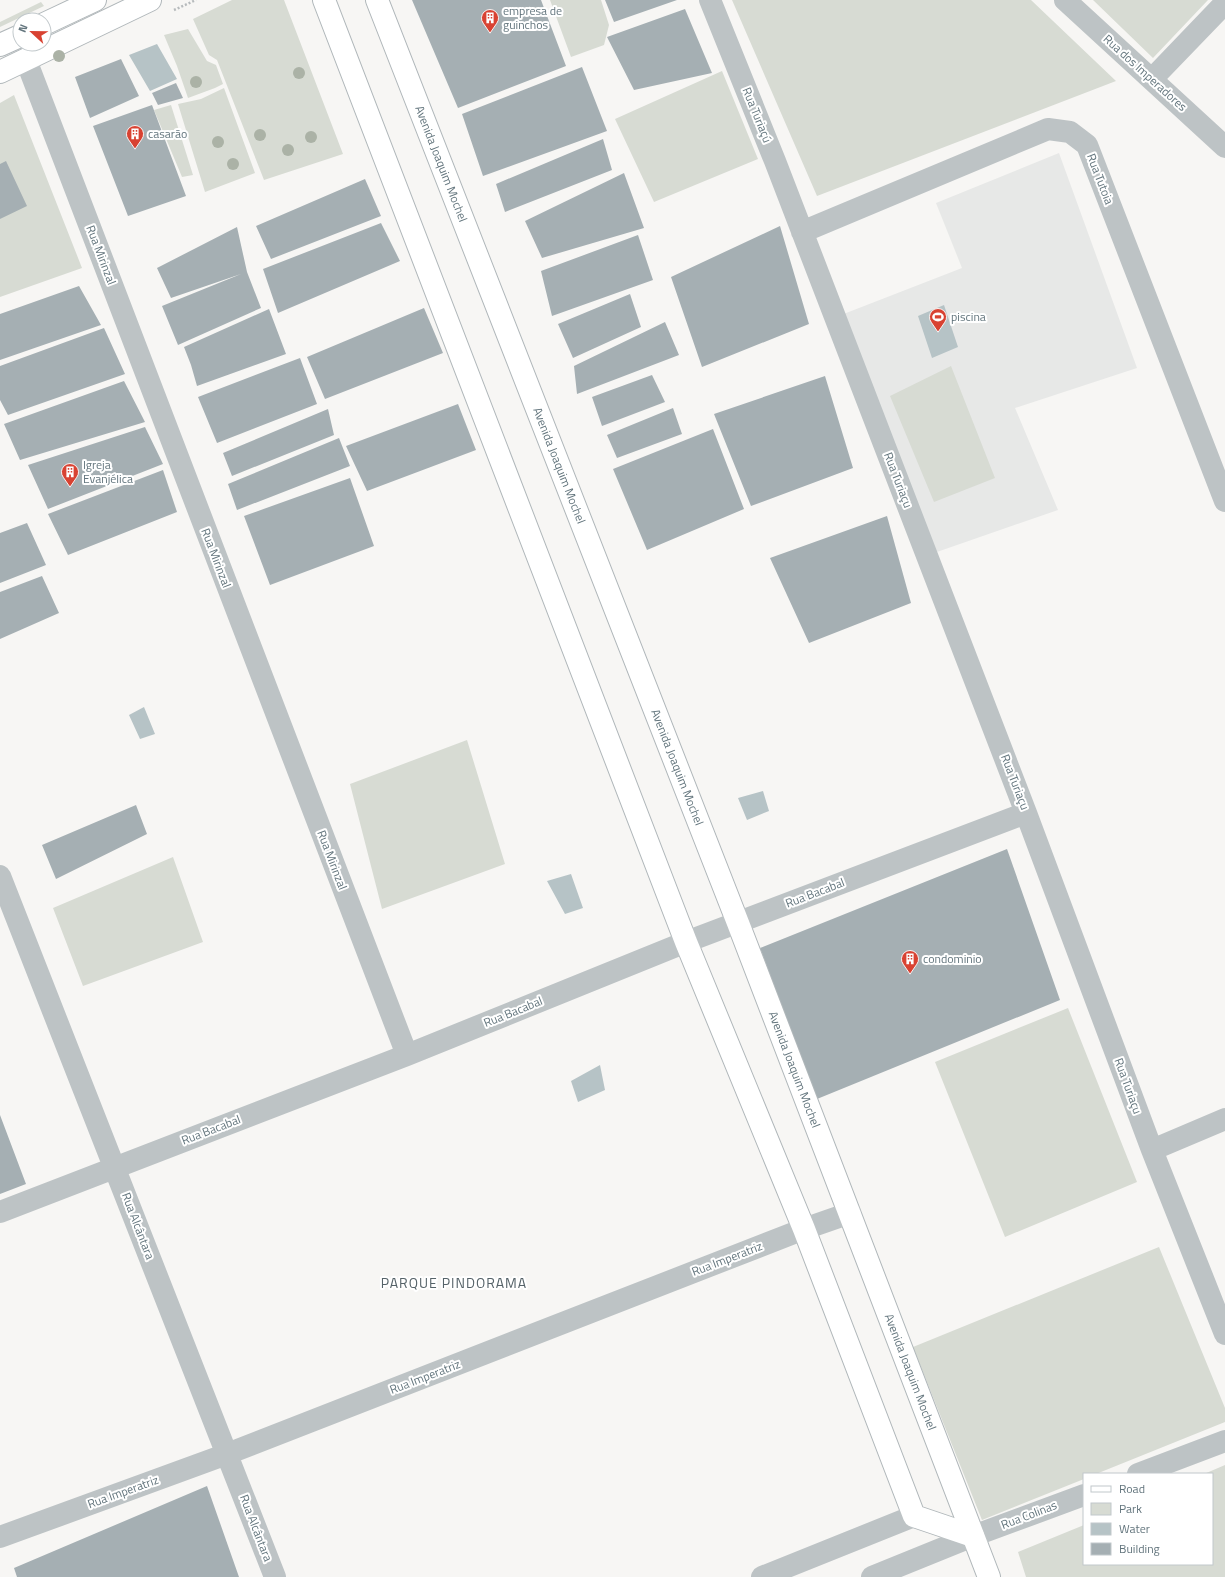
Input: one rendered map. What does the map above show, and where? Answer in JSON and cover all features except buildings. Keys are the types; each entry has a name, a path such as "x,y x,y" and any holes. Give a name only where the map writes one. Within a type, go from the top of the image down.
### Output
{"street":[{"path":"52,20 95,0"},
{"path":"0,72 150,0"},
{"path":"324,0 686,942 804,1229 914,1516"},
{"name":"Avenida Joaquim Mochel","path":"377,0 738,923 989,1577"},
{"name":"Rua Turiaçú","path":"710,0 802,232"},
{"name":"Rua dos Imperadores","path":"1065,0 1225,147"},
{"path":"1152,79 1225,3"},
{"path":"0,45 12,40"},
{"name":"Rua Mirinzal","path":"26,60 407,1055"},
{"name":"Rua Tutoia","path":"802,232 1048,129 1070,132 1087,145 1225,501"},
{"name":"Rua Turiaçu","path":"802,232 1026,812 1152,1150 1225,1334"},
{"name":"Rua Bacabal","path":"0,1212 407,1055 686,942 1026,812"},
{"name":"Rua Alcântara","path":"2,887 115,1168 276,1577"},
{"path":"1152,1150 1225,1119"},
{"name":"Rua Imperatriz","path":"0,1537 227,1454 804,1229 850,1213"},
{"path":"1141,1473 1225,1441"},
{"name":"Rua Colinas","path":"974,1536 1083,1494"},
{"path":"762,1577 914,1516 974,1536"},
{"path":"872,1577 974,1536"}],"shaded area":[{"path":"1059,153 1137,368 1015,408 1058,510 934,553 841,315 962,268 936,203"}],"green space":[{"path":"232,0 284,0 343,154 264,180 217,60 209,55 193,19"},
{"path":"550,0 601,0 609,25 604,45 571,57"},
{"path":"732,0 1031,0 1116,81 817,196"},
{"path":"1093,0 1208,0 1153,58"},
{"path":"41,2 44,6 31,12 20,12"},
{"path":"12,16 12,21 0,27 0,22"},
{"path":"188,29 207,61 216,65 223,84 188,98 164,35"},
{"path":"722,71 758,159 654,202 615,119"},
{"path":"224,88 255,173 205,192 178,104 201,99"},
{"path":"14,95 82,268 0,297 0,103"},
{"path":"171,105 193,175 182,177 154,110"},
{"path":"951,366 995,478 934,502 890,396"},
{"path":"467,740 505,864 382,909 350,784"},
{"path":"173,857 203,942 83,986 53,908"},
{"path":"1068,1008 1137,1182 1005,1237 935,1062"},
{"path":"1159,1247 1225,1408 1225,1422 1098,1473 1083,1473 1083,1479 982,1520 913,1347"},
{"path":"1225,1465 1225,1577 1026,1577 1018,1552 1083,1525 1083,1565 1213,1565 1213,1473 1206,1473"}],"water":[{"path":"157,44 177,79 150,91 129,55"},
{"name":"piscina","path":"944,305 958,347 932,358 918,316"},
{"path":"144,707 155,734 140,739 129,715"},
{"path":"763,791 769,811 747,820 738,798"},
{"path":"571,874 583,908 565,914 547,881"},
{"path":"600,1065 605,1090 578,1102 571,1081"}],"place":[{"name":"empresa de guinchos","path":"490,33"},
{"name":"casarão","path":"135,149"},
{"name":"piscina","path":"938,332"},
{"name":"Igreja Evanjélica","path":"70,487"},
{"name":"condominio","path":"910,974"}],"district":[{"name":"PARQUE PINDORAMA","path":"454,1283"}]}
